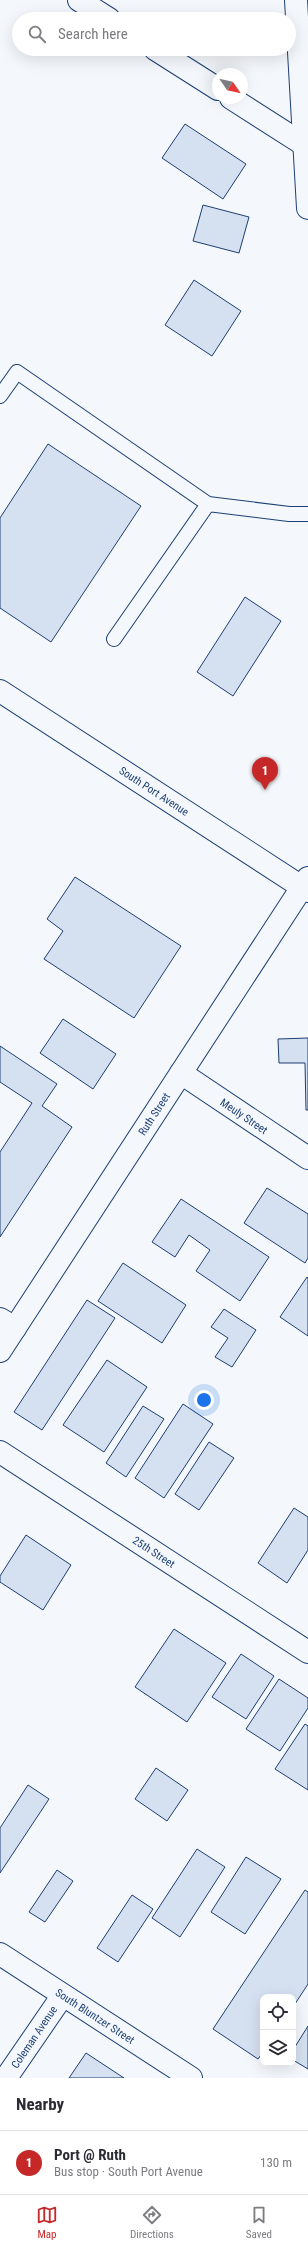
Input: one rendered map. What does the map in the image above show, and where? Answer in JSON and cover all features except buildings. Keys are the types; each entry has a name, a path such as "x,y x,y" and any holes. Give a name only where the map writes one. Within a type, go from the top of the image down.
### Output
{"street":[{"path":"79,0 98,12"},
{"path":"296,0 303,144 308,208"},
{"path":"166,56 212,85"},
{"path":"240,104 303,144"},
{"name":"South Port Avenue","path":"0,691 306,885"},
{"name":"Ruth Street","path":"0,1350 7,1323 181,1073 306,885"},
{"name":"Meuly Street","path":"181,1073 308,1158"},
{"name":"25th Street","path":"0,1452 308,1652"},
{"name":"South Bluntzer Street","path":"0,1954 191,2078"},
{"name":"Coleman Avenue","path":"6,2078 63,1995"}],"lane":[{"path":"0,396 17,372 208,504 289,514 308,514"},
{"path":"114,639 208,504"}],"place":[{"name":"Port @ Ruth","path":"265,790"}]}
